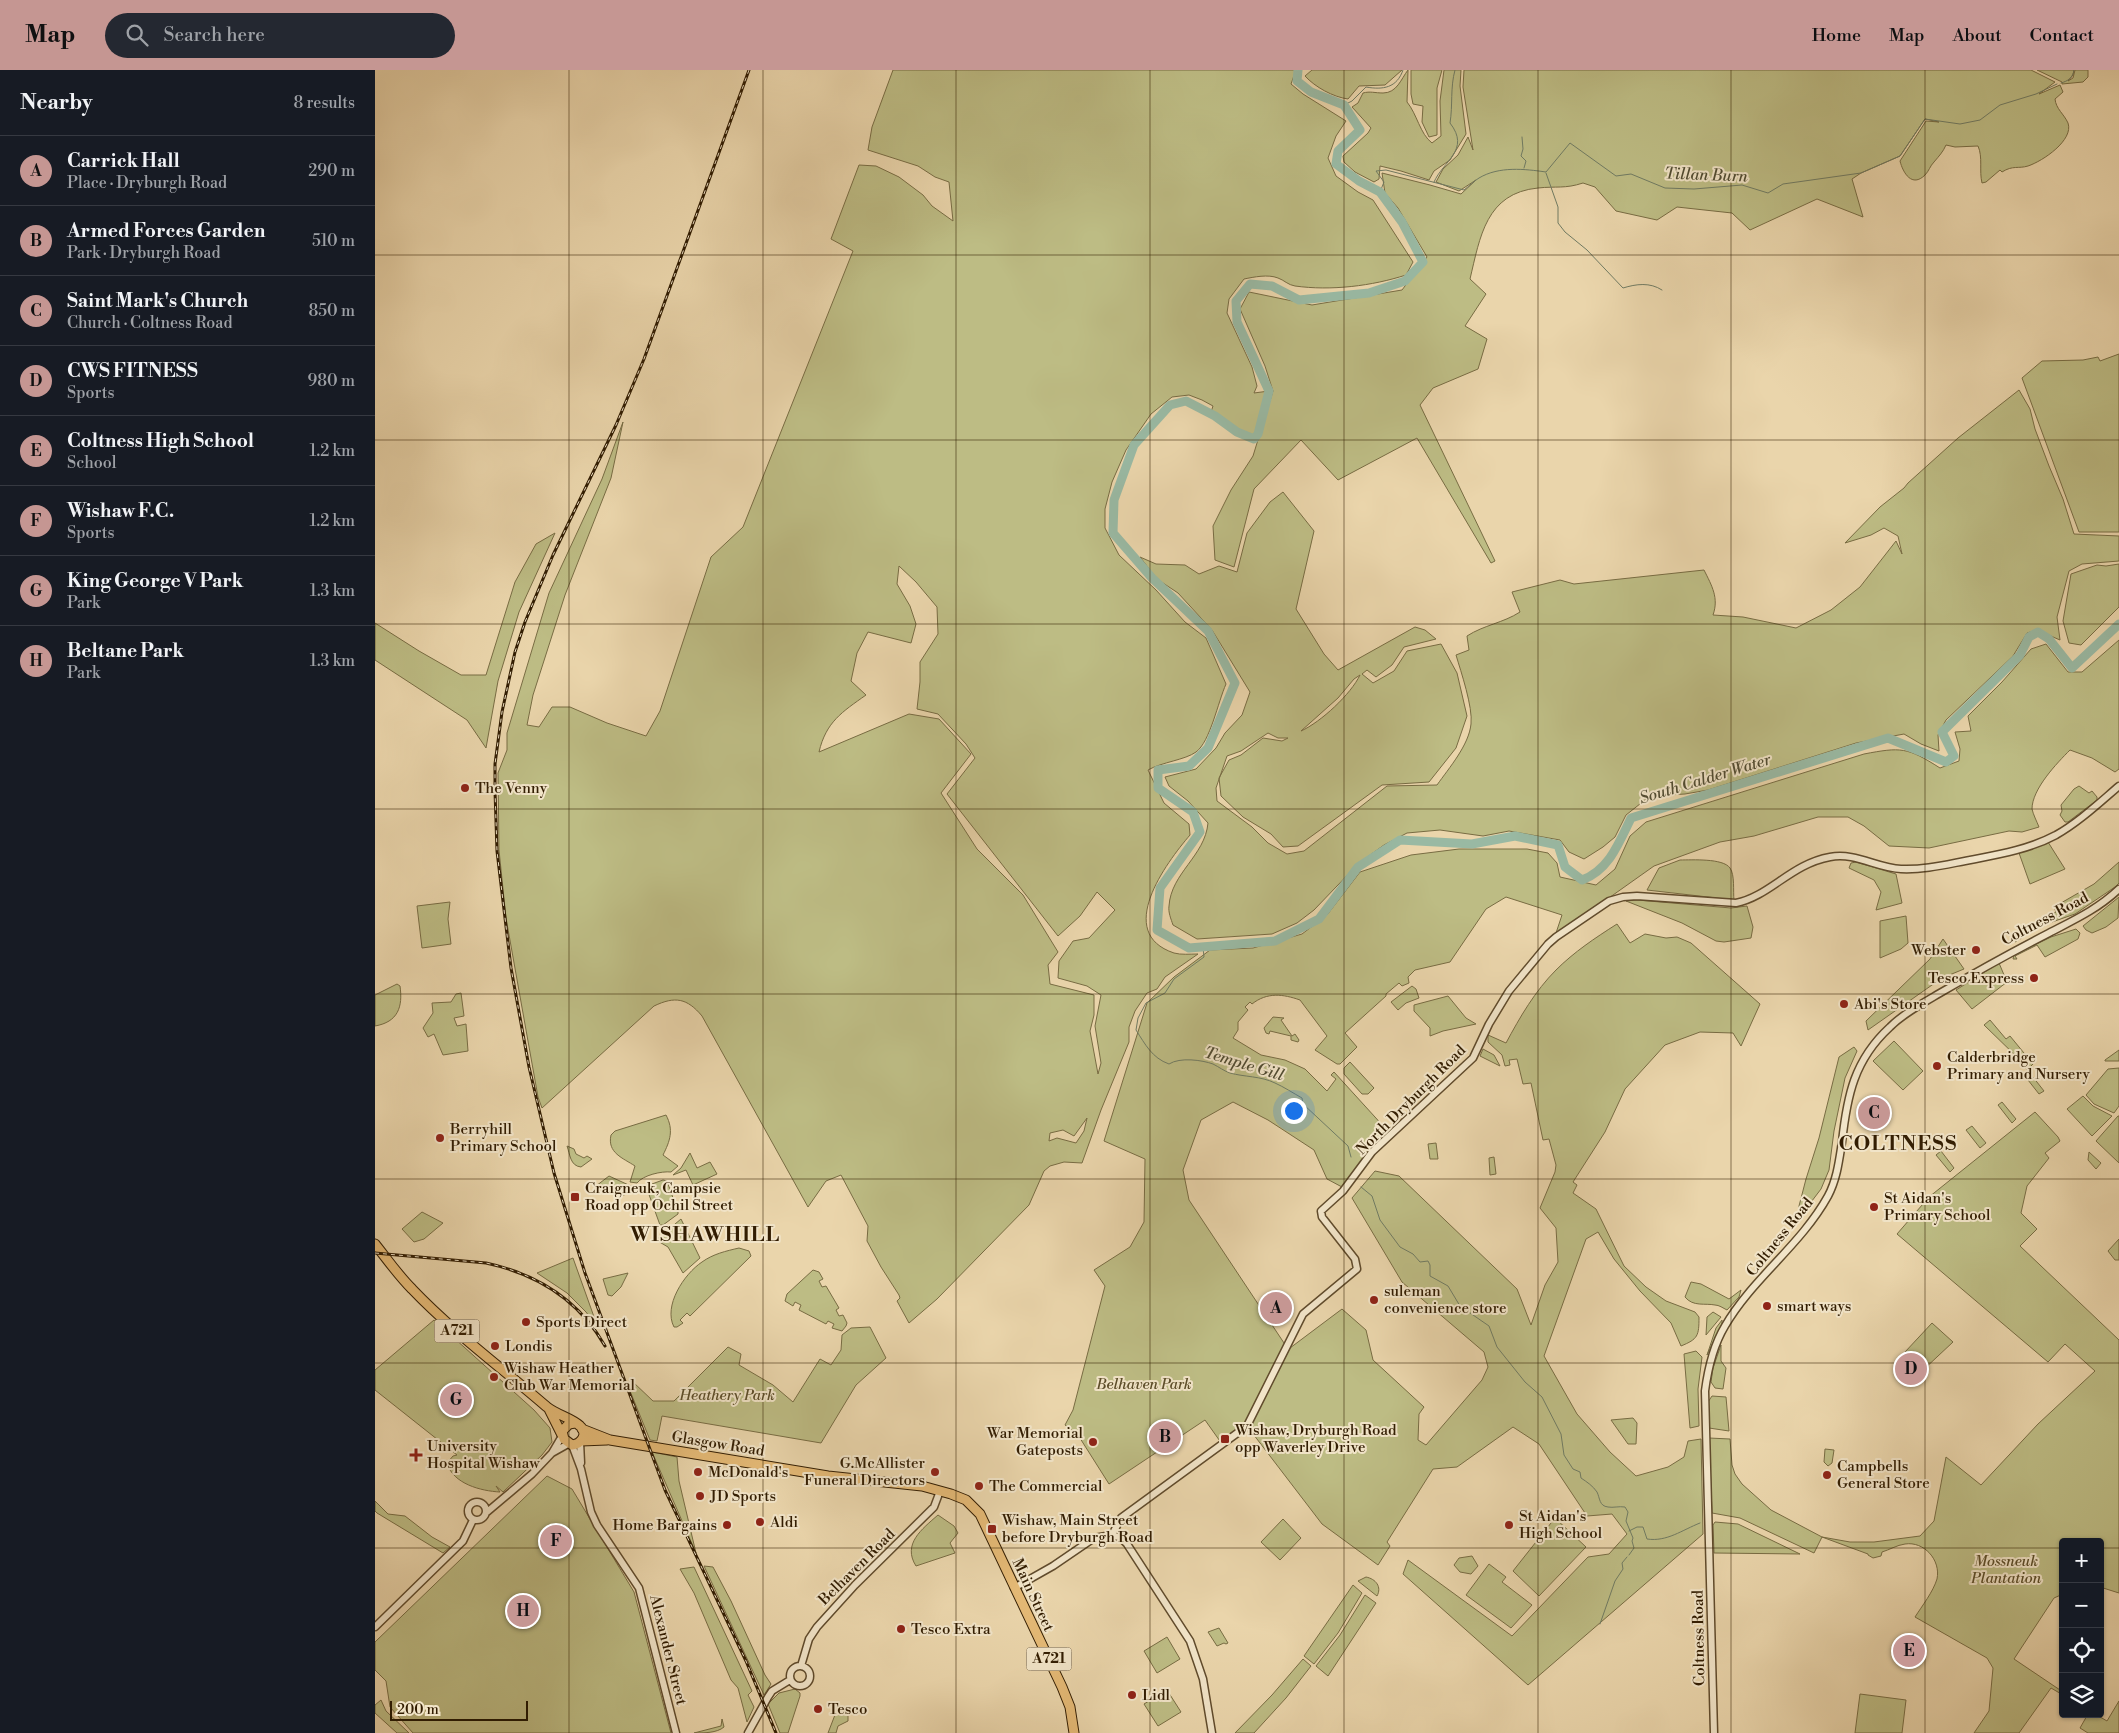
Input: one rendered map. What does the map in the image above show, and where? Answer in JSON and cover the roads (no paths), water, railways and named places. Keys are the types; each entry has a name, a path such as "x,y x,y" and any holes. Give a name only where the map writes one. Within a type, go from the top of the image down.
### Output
{"main road":[{"name":"Glasgow Road","path":"375,1244 410,1287 434,1311 549,1408 579,1426 610,1440"},
{"name":"Glasgow Road","path":"549,1408 571,1440 610,1440 829,1476 906,1484 940,1491"},
{"path":"566,1426 579,1426 584,1436 571,1440 566,1426"},
{"name":"Main Street","path":"940,1491 966,1500 980,1514 1062,1687 1069,1707 1074,1733"}],"street":[{"name":"North Dryburgh Road","path":"1112,1535 1121,1518 1247,1426 1303,1314 1357,1269 1355,1259 1322,1217 1321,1211 1343,1191 1372,1152 1473,1058 1489,1024 1509,991 1556,937 1609,901 1637,896 1736,903 1747,900 1814,860 1833,856 1860,858 1887,867 1911,869 2003,854 2060,832 2077,821 2119,786"},
{"name":"Coltness Road","path":"1714,1733 1705,1401 1711,1359 1724,1328 1737,1308 1797,1240 1827,1198 1836,1177 1849,1096 1857,1071 1872,1045 1909,1012 1989,963 2083,916 2119,889"},
{"path":"473,1520 483,1519 487,1512 532,1474 552,1453 571,1440"},
{"name":"Alexander Street","path":"571,1440 581,1469 587,1498 597,1525 639,1588 676,1733"},
{"name":"Belhaven Road","path":"801,1666 809,1639 817,1627 855,1585 934,1506 940,1491"},
{"path":"473,1520 468,1511 474,1502 482,1503 487,1512"},
{"path":"375,1627 463,1540 473,1520"},
{"path":"1014,1588 1053,1566 1094,1538 1112,1535 1121,1538 1127,1544 1187,1635 1203,1678 1212,1733"},
{"name":"Belhaven Road","path":"801,1666 809,1672 808,1681 800,1686 794,1685 790,1680 789,1674 792,1669 801,1666"},
{"path":"748,1733 768,1696 772,1691 790,1680"}],"waterway":[{"name":"South Calder Water","path":"1298,70 1297,81 1311,92 1344,105 1360,130 1338,151 1336,164 1359,181 1380,192 1402,222 1423,262 1405,281 1369,293 1299,300 1272,286 1250,284 1236,301 1237,322 1269,391 1258,434 1254,439 1237,432 1215,416 1186,401 1170,405 1134,445 1114,500 1113,533 1152,578 1208,631 1235,683 1208,748 1189,766 1158,770 1158,788 1193,812 1200,832 1160,888 1157,930 1189,948 1275,941 1319,919 1358,867 1400,840 1472,844 1515,836 1558,845 1565,867 1582,880 1599,870 1606,863 1631,818 1888,738 1946,762 1954,756 1942,732 2020,655 2029,637 2038,632 2049,639 2072,668 2119,624"},
{"path":"1344,105 1352,101 1366,87 1384,88 1393,84 1397,81 1403,70"},
{"path":"1434,182 1457,148 1456,132 1450,123 1455,70"},
{"name":"Tillan Burn","path":"2061,83 2070,79 2074,70"},
{"name":"Tillan Burn","path":"1380,192 1384,182 1376,171 1386,170 1464,190 1479,178 1503,170 1521,169 1546,172 1570,143 1616,176 1631,174 1665,188 1694,189 1742,185 1768,193 1783,184 1861,173 1900,156 1925,119 1960,124 1980,120 2000,105 2036,94 2057,84"},
{"path":"1522,137 1523,149 1521,156 1526,161 1524,168"},
{"path":"1546,173 1558,207 1558,223 1565,232 1587,250 1623,288 1643,284 1662,290"},
{"name":"Temple Gill","path":"1203,947 1204,957 1174,979 1165,993 1146,1003 1138,1018 1136,1030 1146,1045 1153,1054 1169,1064 1179,1060 1203,1061 1230,1073 1264,1079 1282,1086 1302,1098 1303,1104 1348,1146 1351,1157"},
{"name":"Temple Gill","path":"1361,1187 1372,1196 1380,1220 1400,1247 1413,1254 1420,1262 1428,1261 1430,1276 1448,1286 1460,1306 1489,1326 1497,1347 1525,1382 1542,1397 1561,1434 1564,1455 1573,1469 1580,1472 1581,1478 1597,1492 1601,1503 1608,1507 1625,1507 1628,1512 1626,1521 1633,1538 1634,1548 1629,1555"},
{"name":"Temple Gill","path":"1629,1531 1637,1527 1643,1527 1647,1539 1661,1539 1700,1523"},
{"name":"Temple Gill","path":"1600,1624 1615,1581 1623,1569 1622,1563 1627,1557"}],"railway":[{"path":"749,70 644,359 616,425 553,555 525,622 515,652 502,712 495,764 495,791 497,851 511,968 529,1067 554,1173 585,1273 665,1490 746,1661 776,1733"},
{"path":"375,1253 486,1263 522,1274 555,1291 569,1302 583,1315 605,1346"}],"place":[{"name":"The Venny","path":"465,788"},
{"name":"Webster","path":"1976,950"},
{"name":"Tesco Express","path":"2034,978"},
{"name":"Abi's Store","path":"1844,1004"},
{"name":"Calderbridge Primary and Nursery","path":"1937,1066"},
{"name":"Saint Mark's Church","path":"1874,1113"},
{"name":"Berryhill Primary School","path":"440,1138"},
{"name":"Craigneuk, Campsie Road opp Ochil Street","path":"575,1197"},
{"name":"St Aidan's Primary School","path":"1874,1207"},
{"name":"suleman convenience store","path":"1374,1300"},
{"name":"smart ways","path":"1767,1306"},
{"name":"Carrick Hall","path":"1276,1308"},
{"name":"Sports Direct","path":"526,1322"},
{"name":"Londis","path":"495,1346"},
{"name":"CWS FITNESS","path":"1911,1369"},
{"name":"Wishaw Heather Club War Memorial","path":"494,1377"},
{"name":"King George V Park","path":"456,1400"},
{"name":"Armed Forces Garden","path":"1165,1437"},
{"name":"Wishaw, Dryburgh Road opp Waverley Drive","path":"1225,1439"},
{"name":"War Memorial Gateposts","path":"1093,1442"},
{"name":"University Hospital Wishaw","path":"416,1455"},
{"name":"McDonald's","path":"698,1472"},
{"name":"G.McAllister Funeral Directors","path":"935,1472"},
{"name":"Campbells General Store","path":"1827,1475"},
{"name":"The Commercial","path":"979,1486"},
{"name":"JD Sports","path":"700,1496"},
{"name":"Aldi","path":"760,1522"},
{"name":"Home Bargains","path":"727,1525"},
{"name":"St Aidan's High School","path":"1509,1525"},
{"name":"Wishaw, Main Street before Dryburgh Road","path":"992,1529"},
{"name":"Wishaw F.C.","path":"556,1541"},
{"name":"Beltane Park","path":"523,1611"},
{"name":"Tesco Extra","path":"901,1629"},
{"name":"Coltness High School","path":"1909,1651"},
{"name":"Lidl","path":"1132,1695"},
{"name":"Tesco","path":"818,1709"}],"district":[{"name":"COLTNESS","path":"1898,1144"},
{"name":"WISHAWHILL","path":"705,1235"}],"park label":[{"name":"Belhaven Park","path":"1144,1384"},
{"name":"Heathery Park","path":"727,1395"},
{"name":"Mossneuk Plantation","path":"2006,1570"}]}
